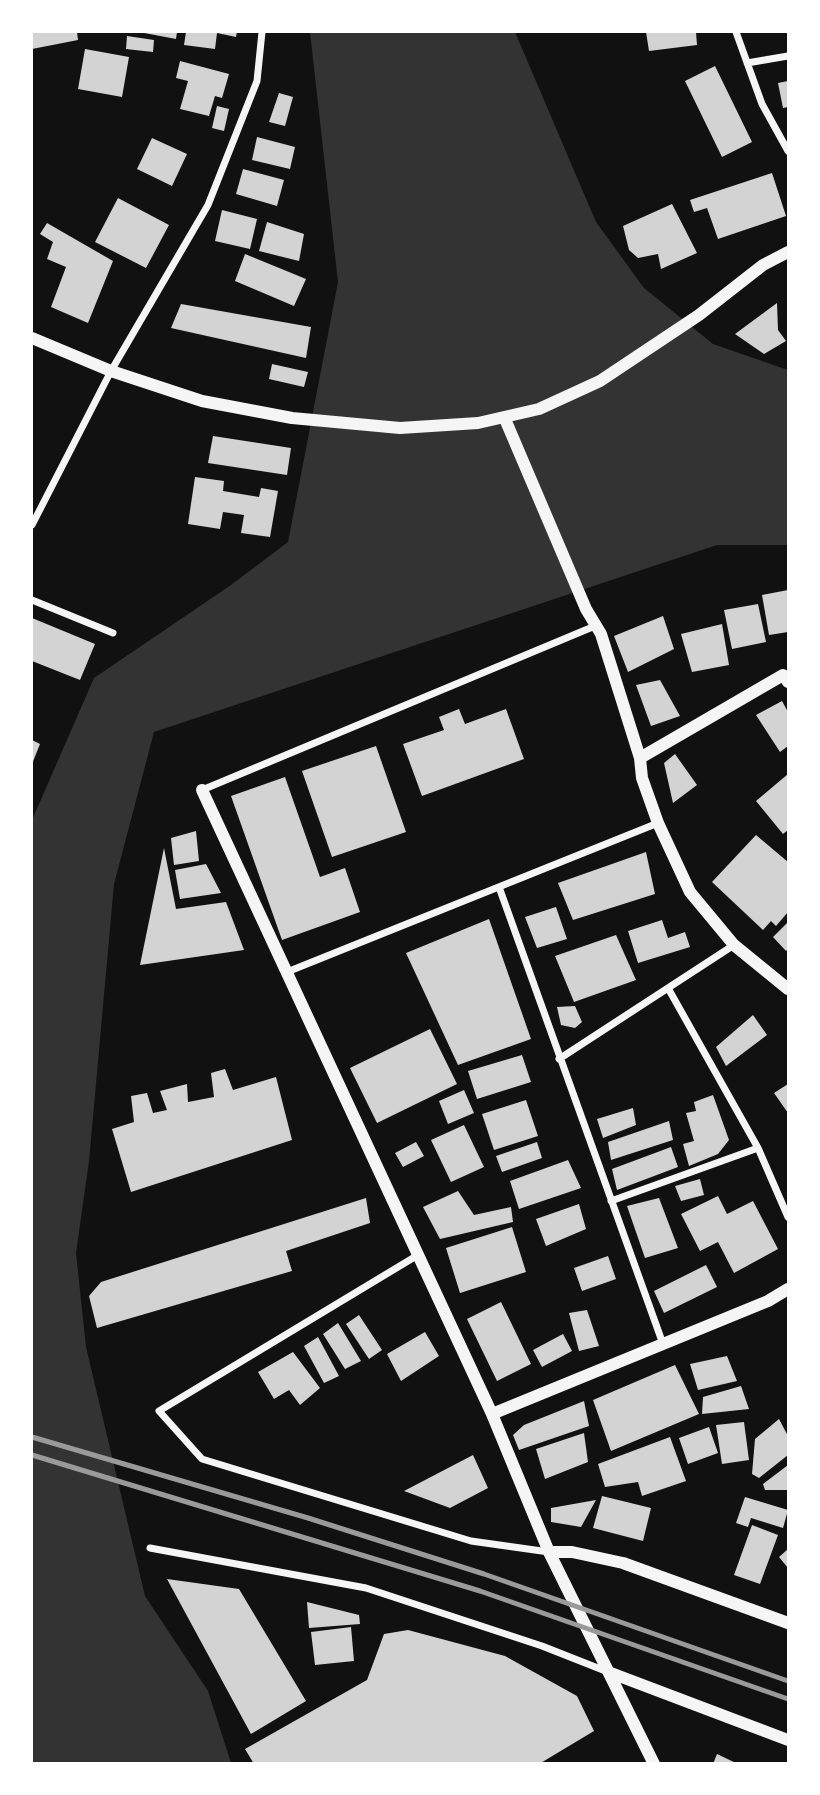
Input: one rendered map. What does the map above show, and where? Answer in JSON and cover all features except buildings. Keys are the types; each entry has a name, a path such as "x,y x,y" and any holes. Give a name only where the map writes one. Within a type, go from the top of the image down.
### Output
{"street":[{"path":"32,525 111,371 208,205 257,81 262,32"},
{"path":"736,32 762,104 789,151"},
{"path":"747,63 789,56"},
{"path":"32,338 111,371 202,401 292,418 400,428 446,426 505,419 566,398 600,381 699,315 763,265 789,252"},
{"path":"505,419 586,609 601,634 640,758 642,778 658,823 690,892 734,945 789,989"},
{"path":"32,600 113,633"},
{"path":"594,626 202,790 492,1414 549,1552 654,1763"},
{"path":"640,758 787,676"},
{"path":"286,972 658,823"},
{"path":"499,887 663,1344"},
{"path":"559,1059 734,945"},
{"path":"668,988 758,1148 789,1217"},
{"path":"611,1201 758,1148"},
{"path":"418,1255 159,1411 202,1459 471,1541 549,1552 572,1552 623,1563 789,1623"},
{"path":"492,1414 768,1301 789,1289"},
{"path":"150,1548 366,1588 542,1646 789,1740"}],"shaded area":[{"path":"310,32 515,32 596,222 644,288 713,344 788,370 788,545 717,545 154,732 114,884 89,1161 76,1253 86,1347 145,1596 208,1691 231,1763 32,1764 32,820 94,678 231,585 288,542 338,282"}],"railway":[{"path":"32,1437 308,1518 484,1574 788,1681"},
{"path":"32,1455 480,1591 788,1699"}]}
